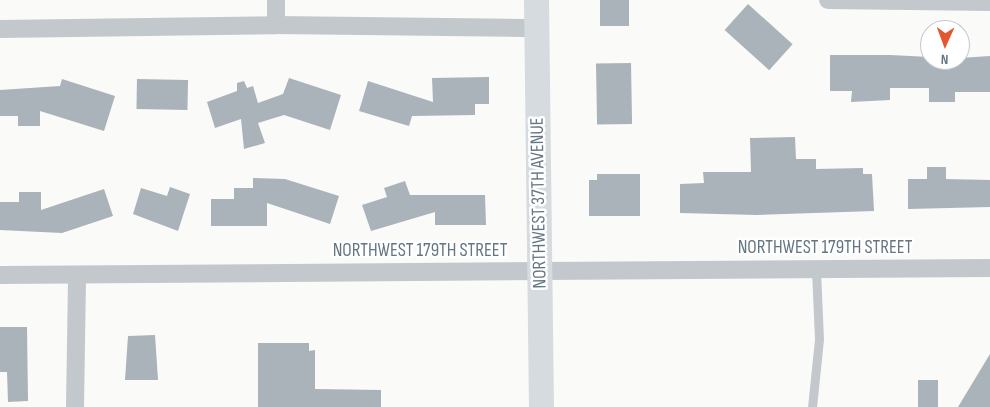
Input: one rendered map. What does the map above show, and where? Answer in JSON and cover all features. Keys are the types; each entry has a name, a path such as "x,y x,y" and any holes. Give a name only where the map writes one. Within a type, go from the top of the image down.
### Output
{"main road":[{"name":"NORTHWEST 37TH AVENUE","path":"536,0 541,407"}],"street":[{"path":"276,0 276,25"},
{"path":"829,1 990,2"},
{"path":"0,29 276,25 537,28"},
{"name":"NORTHWEST 179TH STREET","path":"0,275 990,268"},
{"path":"75,407 77,274"}],"lane":[{"path":"812,407 818,339 816,269"}],"building":[{"path":"600,0 629,0 629,26 600,26"},
{"path":"748,4 793,44 769,70 725,30"},
{"path":"830,55 920,56 920,70 970,70 970,57 990,56 990,92 955,92 955,102 929,102 929,88 890,88 890,100 851,102 852,91 830,91"},
{"path":"631,63 632,124 597,125 596,64"},
{"path":"489,77 489,104 475,104 475,115 412,116 409,126 359,111 368,81 433,102 432,78"},
{"path":"289,78 341,95 330,130 284,115 258,123 265,143 244,149 241,119 215,128 207,102 237,91 237,83 244,81 247,88 253,86 258,103 283,94"},
{"path":"62,79 115,96 104,131 40,111 40,126 18,126 18,116 0,116 0,90 60,86"},
{"path":"137,79 188,80 187,110 136,109"},
{"path":"795,137 796,159 816,159 816,169 863,168 863,174 872,174 874,211 756,215 680,213 680,184 704,183 703,172 751,172 750,138"},
{"path":"927,167 946,167 946,179 990,180 990,207 908,209 908,179 927,179"},
{"path":"597,174 640,174 640,216 589,216 589,180 597,180"},
{"path":"253,178 285,179 339,196 330,224 267,203 267,226 211,226 211,199 234,199 234,188 253,188"},
{"path":"405,181 410,195 485,195 486,225 435,225 435,212 371,231 362,205 387,197 384,188"},
{"path":"170,187 190,194 178,231 133,214 141,188 167,196"},
{"path":"104,189 113,216 62,233 0,230 0,202 19,202 19,192 41,192 41,210"},
{"path":"0,327 27,327 28,401 8,402 7,372 0,372"},
{"path":"155,335 158,380 125,380 128,336"},
{"path":"258,343 309,343 309,351 315,350 315,389 381,390 381,407 258,407"},
{"path":"990,354 990,407 958,407"},
{"path":"918,380 938,380 938,407 918,407"}]}
